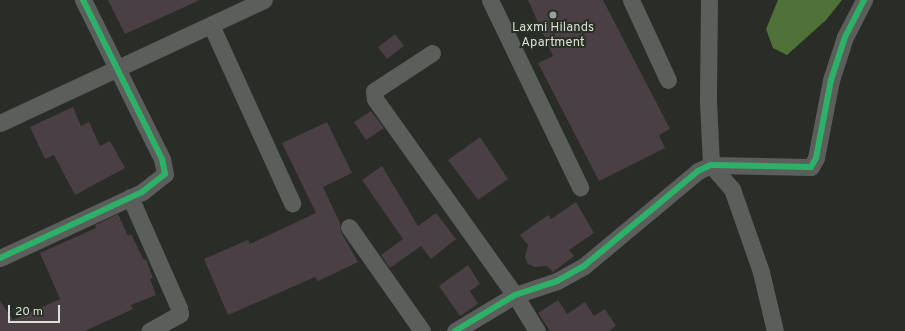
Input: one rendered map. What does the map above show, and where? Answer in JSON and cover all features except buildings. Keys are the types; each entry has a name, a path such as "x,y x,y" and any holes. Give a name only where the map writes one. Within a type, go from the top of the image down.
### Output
{"street":[{"path":"0,258 152,186 165,174 162,159 117,70 84,0"},
{"path":"0,123 117,70 264,0"},
{"path":"490,0 580,187"},
{"path":"630,0 668,80"},
{"path":"710,0 708,102 711,164 732,189 762,272 775,331"},
{"path":"455,331 515,295 557,281 584,266 698,172 711,164 811,167 816,158 831,80 845,37 864,0"},
{"path":"211,25 292,204"},
{"path":"432,53 374,91 375,99 515,295 537,331"},
{"path":"130,197 179,308 180,314 149,331"},
{"path":"349,227 422,331"}],"shaded area":[{"path":"778,0 842,0 826,20 787,55 773,48 766,29"}],"cycle path":[{"path":"0,258 142,192 165,174 162,159 83,0"},
{"path":"455,331 515,295 557,281 584,266 698,171 711,165 811,167 816,158 831,80 845,37 864,0"}],"place":[{"name":"Laxmi Hilands Apartment","path":"553,15"}]}
